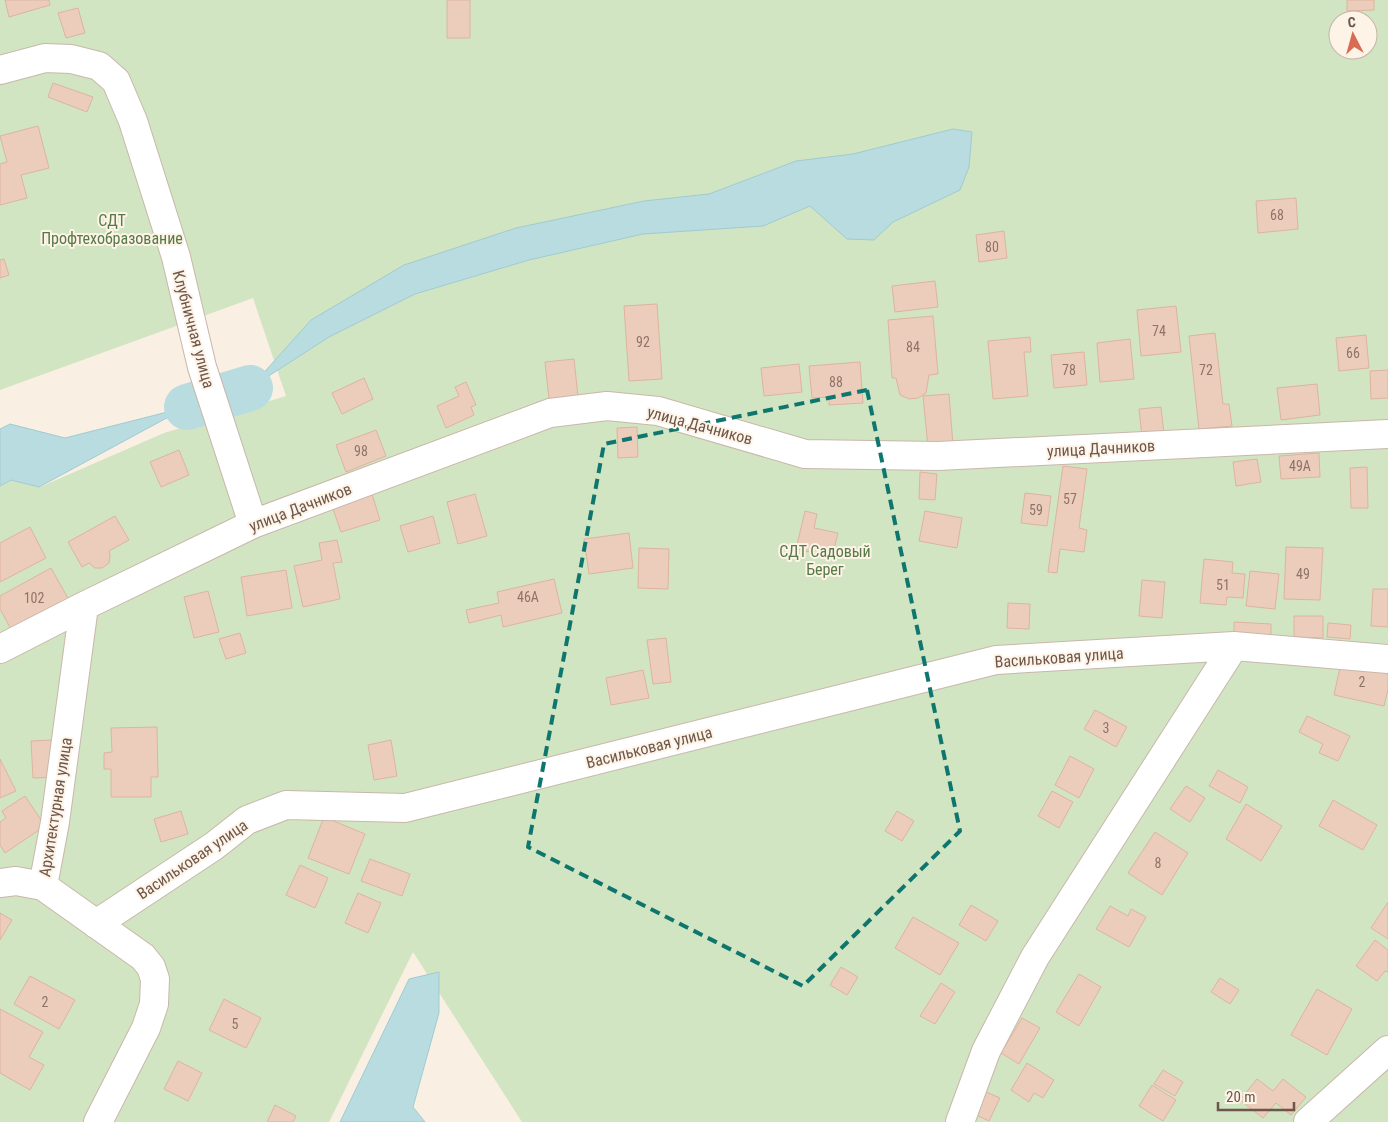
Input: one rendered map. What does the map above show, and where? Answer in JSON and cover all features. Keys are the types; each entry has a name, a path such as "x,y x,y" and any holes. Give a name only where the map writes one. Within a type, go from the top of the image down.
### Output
{"street":[{"name":"Клубничная улица","path":"0,70 45,58 71,59 98,66 116,81 133,121 173,248 202,367 254,524"},
{"name":"улица Дачников","path":"0,649 254,524 550,413 607,406 658,411 805,454 938,456 1388,434"},
{"name":"Архитектурная улица","path":"84,606 55,822 43,886 142,957 150,967 155,979 154,1004 146,1028 98,1122"},
{"path":"960,1122 986,1052 1035,957 1234,646"},
{"name":"Васильковая улица","path":"96,924 214,846 247,820 286,805 405,808 996,660 1234,646 1388,659"},
{"path":"0,883 16,882 43,886"},
{"path":"1308,1122 1388,1050"}],"highlighted area":[{"path":"867,390 960,831 803,986 528,847 604,444"}],"green space":[{"name":"СДТ Садовый Берег","path":"0,0 1388,0 1388,1122 522,1122 413,952 329,1122 0,1122 0,486 11,480 40,487 164,433 286,396 253,298 0,390"}],"water":[{"path":"953,129 972,132 969,167 960,190 893,222 874,240 847,239 810,206 763,226 643,234 529,260 415,294 329,337 250,388 311,320 404,265 516,228 644,201 709,194 796,161 853,154"},
{"path":"187,407 39,487 11,480 0,486 0,429 10,424 65,438"},
{"path":"439,972 439,1013 413,1107 425,1122 340,1122 409,979"}],"building":[{"path":"5,0 49,0 50,5 9,17"},
{"path":"447,0 470,0 470,38 447,38"},
{"path":"1347,0 1374,0 1374,10 1347,10"},
{"path":"78,8 85,33 66,38 58,13"},
{"path":"53,83 93,97 87,112 48,97"},
{"path":"38,126 49,168 21,175 27,198 0,205 0,164 7,162 0,136"},
{"path":"1296,198 1298,229 1258,233 1256,201"},
{"path":"1004,231 1007,258 979,262 976,235"},
{"path":"4,259 9,275 0,278 0,260"},
{"path":"935,281 938,307 895,312 892,286"},
{"path":"657,304 662,379 629,381 624,306"},
{"path":"1176,306 1181,352 1141,356 1137,310"},
{"path":"933,316 938,374 929,375 926,393 918,398 909,399 900,395 896,378 892,378 888,320"},
{"path":"1215,333 1223,404 1229,404 1232,426 1199,429 1189,336"},
{"path":"1366,335 1369,368 1339,371 1336,338"},
{"path":"1030,337 1031,352 1024,352 1028,396 993,399 988,341"},
{"path":"1130,339 1134,379 1100,382 1097,343"},
{"path":"1084,352 1087,385 1054,388 1051,355"},
{"path":"574,359 578,396 549,399 545,362"},
{"path":"860,362 863,403 829,405 829,397 812,398 809,366"},
{"path":"799,364 802,392 764,396 761,368"},
{"path":"1388,370 1388,398 1371,399 1370,371"},
{"path":"364,378 373,399 342,414 332,393"},
{"path":"466,382 476,405 471,407 474,415 446,428 437,406 459,396 455,387"},
{"path":"1317,384 1320,415 1281,420 1277,388"},
{"path":"949,394 953,445 928,447 923,396"},
{"path":"1161,407 1164,434 1142,437 1139,409"},
{"path":"637,427 638,457 618,458 617,428"},
{"path":"376,430 386,456 346,472 336,445"},
{"path":"179,450 189,475 161,487 150,462"},
{"path":"1319,453 1320,477 1281,479 1279,456"},
{"path":"1257,459 1261,482 1236,486 1233,462"},
{"path":"1063,466 1087,469 1079,528 1087,530 1084,552 1060,549 1057,573 1048,572"},
{"path":"1367,467 1368,508 1351,508 1350,468"},
{"path":"920,472 937,474 935,500 919,499"},
{"path":"1025,493 1051,496 1047,526 1021,523"},
{"path":"372,494 380,520 341,532 332,506"},
{"path":"475,494 487,536 458,544 447,502"},
{"path":"805,511 817,514 814,528 838,533 832,557 796,549"},
{"path":"925,511 962,518 957,548 919,541"},
{"path":"115,516 129,540 109,551 109,563 102,568 95,568 89,563 82,567 68,542"},
{"path":"433,516 440,543 408,552 400,526"},
{"path":"30,527 46,558 0,582 0,543"},
{"path":"629,533 633,568 589,574 584,539"},
{"path":"337,540 342,562 333,563 340,599 303,607 294,566 322,560 319,543"},
{"path":"1286,547 1323,548 1320,600 1284,599"},
{"path":"639,548 669,549 668,589 638,588"},
{"path":"1204,559 1233,562 1232,573 1245,574 1243,598 1227,597 1226,605 1200,603"},
{"path":"51,568 69,600 12,631 0,609 0,596"},
{"path":"286,570 292,608 247,616 241,577"},
{"path":"1250,571 1279,574 1275,609 1246,606"},
{"path":"554,579 562,613 503,627 501,615 469,623 466,610 499,603 497,592"},
{"path":"1142,580 1165,582 1162,618 1139,616"},
{"path":"1373,589 1388,589 1388,627 1371,626"},
{"path":"208,591 219,632 194,638 184,597"},
{"path":"1008,603 1030,604 1029,629 1007,628"},
{"path":"1294,616 1323,616 1323,638 1294,637"},
{"path":"1234,622 1271,624 1271,637 1234,636"},
{"path":"1328,623 1351,625 1350,639 1327,637"},
{"path":"240,633 246,653 226,659 219,639"},
{"path":"666,638 671,682 653,684 647,640"},
{"path":"1341,663 1388,674 1388,689 1384,706 1334,695"},
{"path":"643,670 649,698 611,705 606,678"},
{"path":"1095,710 1127,727 1116,747 1084,729"},
{"path":"1307,716 1350,736 1338,761 1319,753 1323,744 1299,732"},
{"path":"157,727 158,777 151,777 151,797 111,797 111,769 104,769 104,753 112,752 111,728"},
{"path":"53,740 55,777 33,778 31,741"},
{"path":"391,740 397,776 374,780 368,745"},
{"path":"1070,756 1094,769 1079,798 1055,785"},
{"path":"0,759 16,791 0,798"},
{"path":"1218,770 1248,787 1240,803 1209,786"},
{"path":"1186,786 1205,798 1190,822 1170,809"},
{"path":"1052,791 1073,802 1059,828 1038,816"},
{"path":"25,796 45,826 5,853 0,845 0,822 6,818 2,811"},
{"path":"1333,800 1377,825 1363,850 1319,826"},
{"path":"1246,804 1282,826 1261,861 1226,839"},
{"path":"181,811 188,834 161,842 154,819"},
{"path":"897,811 914,821 902,841 885,831"},
{"path":"324,817 365,834 349,874 308,858"},
{"path":"1155,832 1188,853 1162,895 1128,873"},
{"path":"370,859 410,874 402,896 361,881"},
{"path":"300,865 328,878 315,908 286,895"},
{"path":"358,893 381,903 368,933 345,923"},
{"path":"1388,902 1388,939 1371,928"},
{"path":"971,905 998,921 986,941 959,925"},
{"path":"1110,906 1128,916 1131,909 1146,917 1129,947 1096,929"},
{"path":"0,913 12,920 0,940"},
{"path":"913,917 959,943 940,975 895,948"},
{"path":"1375,940 1388,950 1388,972 1385,971 1377,981 1356,966"},
{"path":"841,967 858,977 847,995 830,985"},
{"path":"1079,974 1101,987 1079,1026 1056,1012"},
{"path":"30,976 75,1000 59,1029 14,1004"},
{"path":"1220,978 1239,990 1230,1004 1211,992"},
{"path":"941,983 955,992 935,1024 920,1016"},
{"path":"1317,989 1352,1009 1327,1055 1291,1035"},
{"path":"224,999 261,1018 246,1048 209,1030"},
{"path":"0,1009 43,1032 29,1057 44,1065 30,1090 0,1073"},
{"path":"1022,1018 1040,1028 1019,1064 1001,1053"},
{"path":"178,1061 202,1073 188,1101 164,1089"},
{"path":"1027,1063 1054,1080 1043,1098 1034,1093 1029,1102 1011,1090"},
{"path":"1163,1070 1183,1082 1175,1096 1154,1084"},
{"path":"1257,1079 1273,1091 1283,1079 1306,1097 1291,1115 1276,1103 1263,1118 1240,1100"},
{"path":"1152,1085 1176,1100 1163,1121 1139,1106"},
{"path":"984,1091 1000,1098 989,1121 974,1114"},
{"path":"275,1105 296,1116 293,1122 267,1122"}],"waterway":[{"path":"187,407 250,388"}],"park label":[{"name":"СДТ Профтехобразование","path":"112,229"}]}
